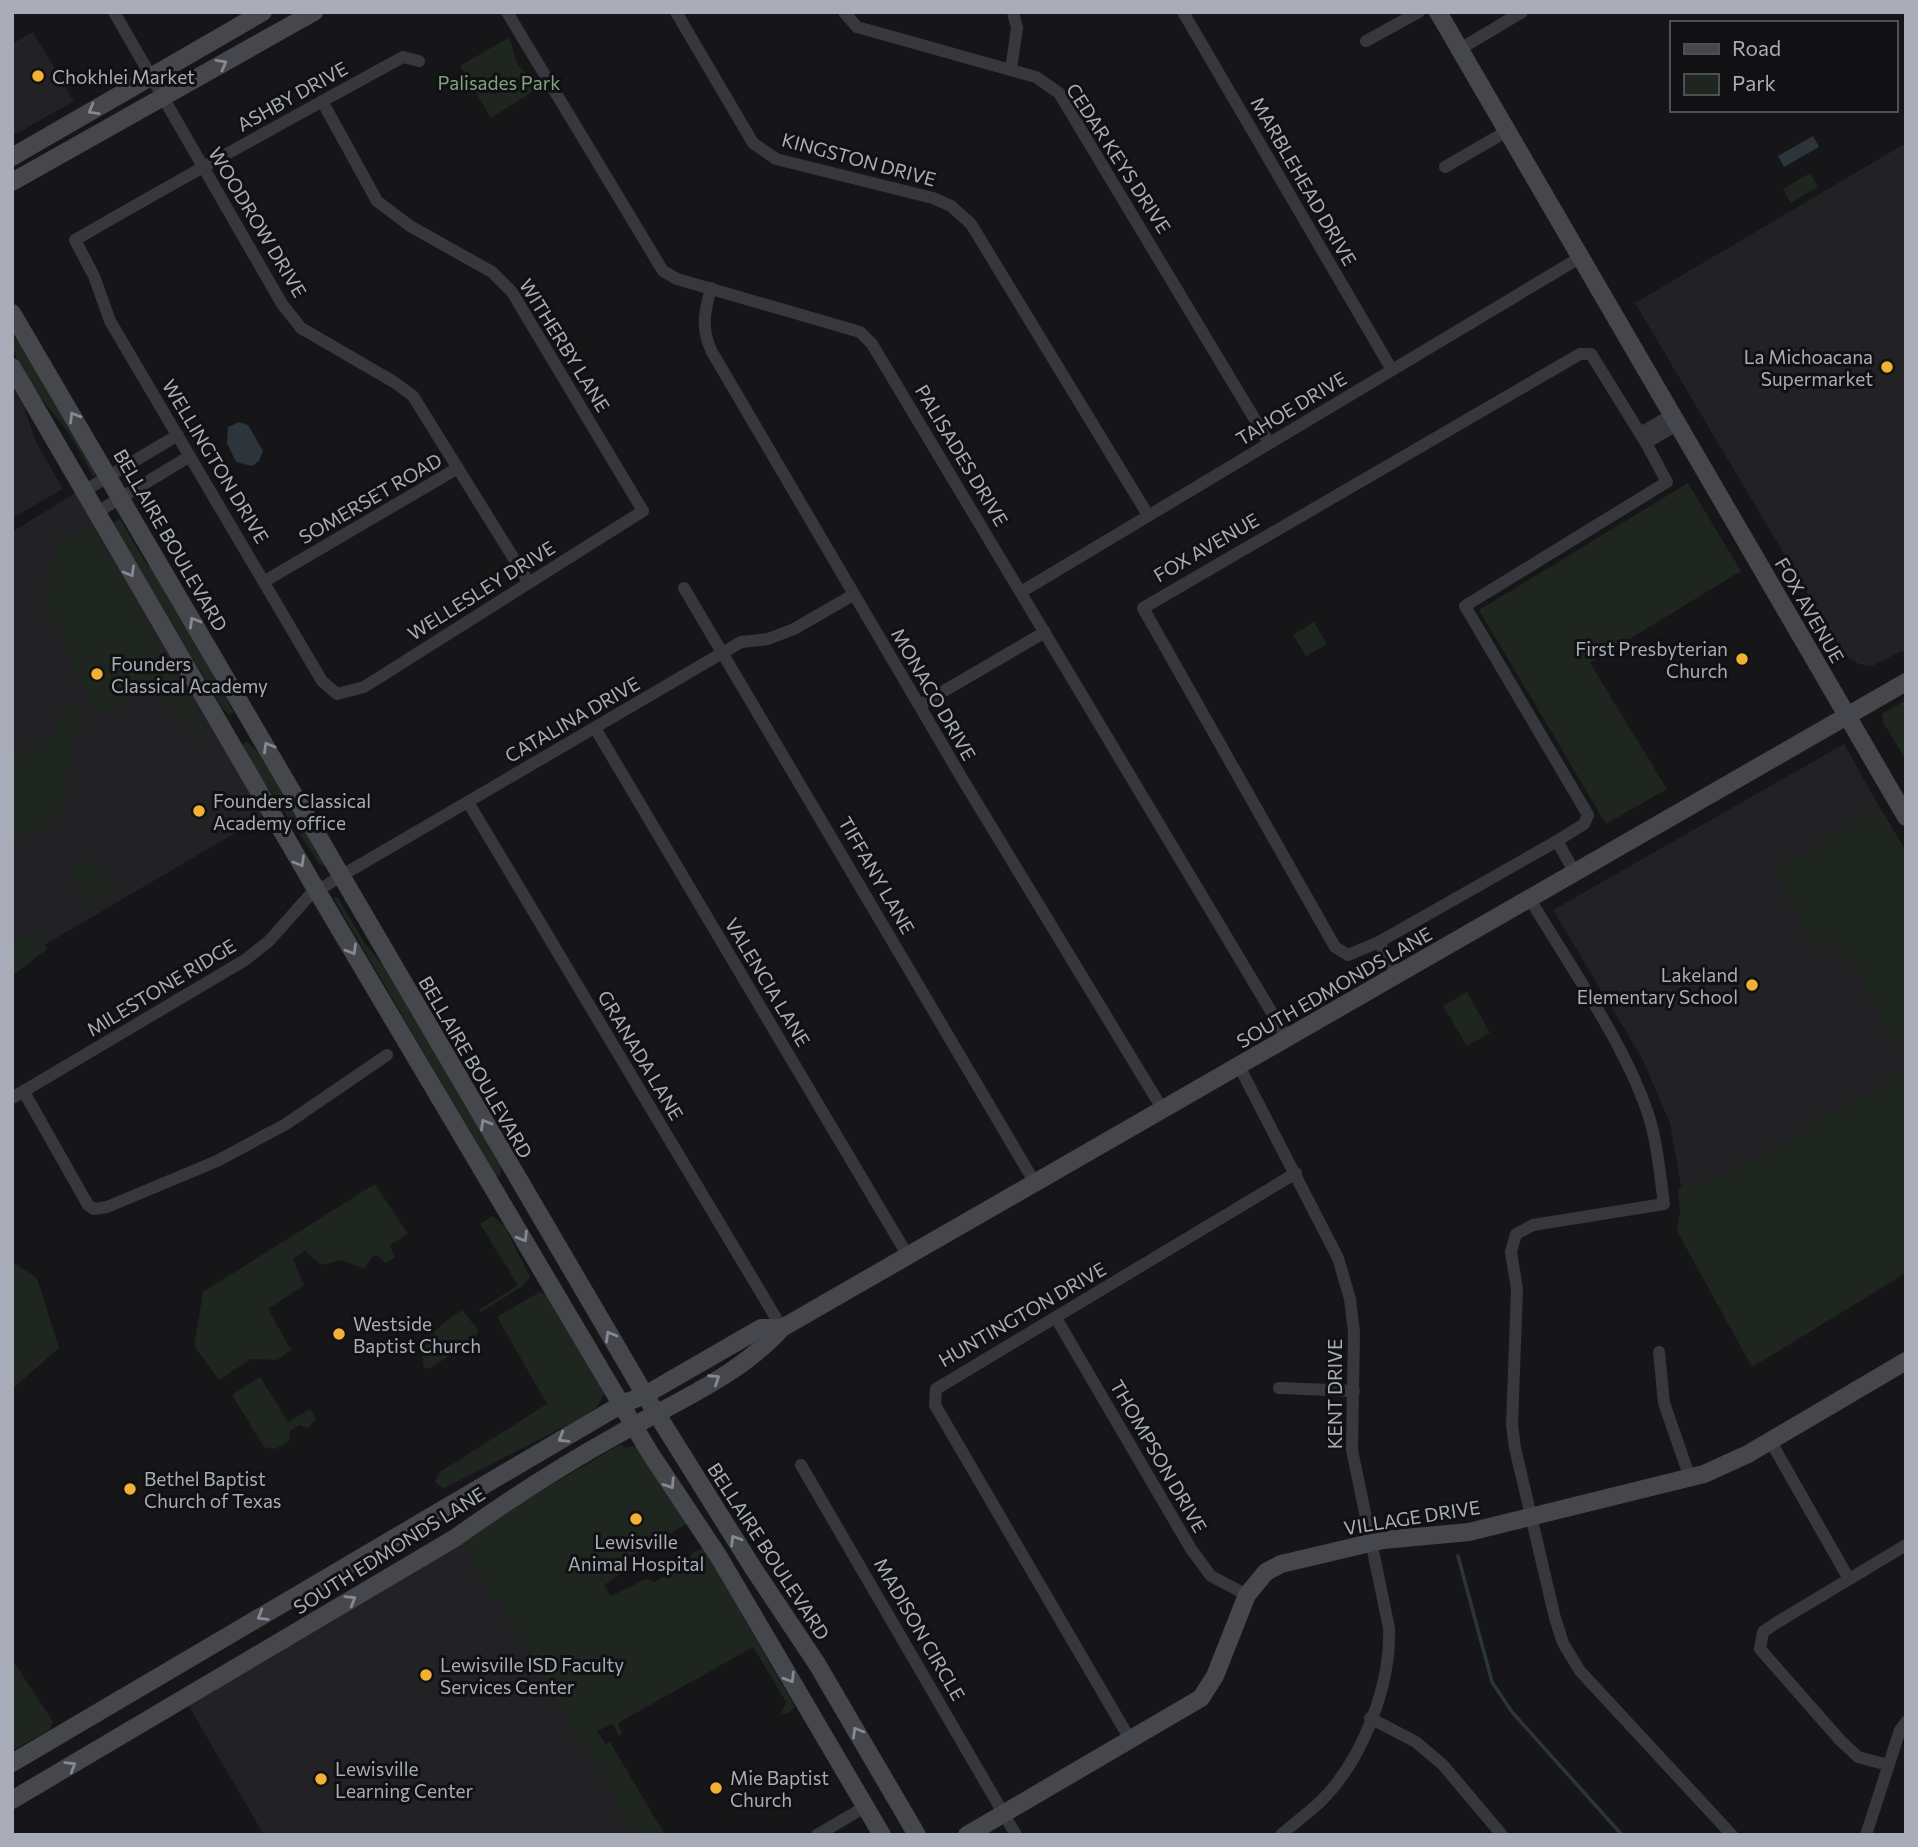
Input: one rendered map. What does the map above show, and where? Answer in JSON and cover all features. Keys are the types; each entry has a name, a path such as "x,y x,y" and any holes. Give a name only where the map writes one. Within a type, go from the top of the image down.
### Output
{"main road":[{"path":"12,157 263,12"},
{"path":"12,182 314,12"},
{"name":"FOX AVENUE","path":"1438,12 1906,817"},
{"name":"BELLAIRE BOULEVARD","path":"12,313 645,1395 753,1569 817,1664 917,1835"},
{"path":"12,368 317,891 635,1426 719,1557 882,1835"},
{"name":"SOUTH EDMONDS LANE","path":"12,1800 455,1538 508,1500 657,1415 764,1348 782,1328 1906,682"},
{"path":"227,737 254,723"},
{"path":"499,1197 520,1183"},
{"name":"SOUTH EDMONDS LANE","path":"12,1763 622,1404 645,1395 761,1328 782,1328"},
{"name":"VILLAGE DRIVE","path":"967,1835 1194,1704 1207,1691 1247,1595 1266,1572 1281,1564 1370,1542 1457,1534 1690,1478 1732,1462 1771,1441 1906,1361"},
{"path":"439,1512 455,1538"},
{"path":"288,1601 305,1627"},
{"path":"865,1807 892,1791"}],"street":[{"name":"WOODROW DRIVE","path":"114,12 282,304 301,328 394,382 413,396 529,583"},
{"name":"PALISADES DRIVE","path":"507,12 663,271 677,279 860,332 890,371 1287,1038"},
{"name":"KINGSTON DRIVE","path":"676,12 753,143 776,159 933,198 951,206 971,224 1148,515"},
{"name":"CEDAR KEYS DRIVE","path":"844,12 857,27 1036,77 1059,93 1269,443"},
{"path":"1011,69 1017,28 1013,12"},
{"name":"MARBLEHEAD DRIVE","path":"1183,12 1392,370"},
{"path":"1366,41 1419,12"},
{"path":"1460,50 1522,12"},
{"name":"ASHBY DRIVE","path":"75,240 202,166 403,57 419,61"},
{"name":"WITHERBY LANE","path":"322,101 377,201 410,226 492,272 512,292 643,511"},
{"path":"1445,167 1507,131"},
{"name":"WELLINGTON DRIVE","path":"75,240 94,276 110,321 322,681 337,694"},
{"name":"TAHOE DRIVE","path":"1021,592 1581,257"},
{"name":"MONACO DRIVE","path":"711,288 704,313 703,335 853,595 1163,1110"},
{"name":"FOX AVENUE","path":"1580,354 1591,354 1643,438 1667,482 1465,606 1588,815 1584,824 1379,942 1348,955 1335,947 1143,608 1580,354"},
{"path":"1643,438 1675,420"},
{"path":"84,491 178,435"},
{"path":"96,513 190,456"},
{"name":"SOMERSET ROAD","path":"265,581 458,468"},
{"name":"WELLESLEY DRIVE","path":"337,694 364,687 643,511"},
{"name":"TIFFANY LANE","path":"684,588 1035,1183"},
{"name":"CATALINA DRIVE","path":"317,891 741,642 768,639 794,629 853,595"},
{"path":"919,705 1045,632"},
{"name":"VALENCIA LANE","path":"595,728 908,1255"},
{"name":"GRANADA LANE","path":"468,802 782,1328"},
{"path":"1557,841 1574,873"},
{"name":"MILESTONE RIDGE","path":"18,1095 245,960 269,941 292,912 317,891"},
{"path":"1530,899 1623,1057 1642,1096 1651,1122 1664,1204 1534,1226 1516,1234 1511,1252 1517,1289 1512,1425 1530,1517 1563,1643 1580,1671 1732,1835"},
{"path":"1379,942 1397,975"},
{"path":"18,1095 88,1205 94,1209 107,1208 218,1161 285,1124 387,1055"},
{"name":"KENT DRIVE","path":"1239,1066 1338,1258 1350,1299 1354,1332 1352,1450 1384,1597 1390,1652 1370,1718 1350,1762 1323,1799 1281,1835"},
{"name":"HUNTINGTON DRIVE","path":"1131,1741 935,1405 936,1389 945,1381 1056,1318 1296,1172"},
{"name":"THOMPSON DRIVE","path":"1056,1318 1191,1549 1211,1576 1247,1595"},
{"path":"1659,1352 1664,1403 1690,1478"},
{"path":"1279,1388 1354,1391"},
{"path":"1771,1441 1849,1579"},
{"name":"MADISON CIRCLE","path":"802,1465 1016,1835"},
{"path":"1888,1765 1858,1757 1760,1649 1763,1632 1906,1545"},
{"path":"1370,1718 1416,1742 1443,1765 1502,1835"},
{"path":"1866,1835 1888,1765 1906,1722"},
{"path":"817,1835 865,1807"}],"shaded area":[{"path":"33,32 74,101 12,136 12,44"},
{"path":"1813,136 1819,147 1784,167 1778,156"},
{"path":"1906,143 1906,656 1902,651 1872,666 1859,664 1844,655 1635,303"},
{"path":"12,387 23,405 37,444 63,489 12,518"},
{"path":"239,422 248,425 263,451 259,461 252,466 236,462 227,443 228,427"},
{"name":"Founders Classical Academy","path":"75,493 264,816 12,964 12,532"},
{"name":"Lakeland Elementary School","path":"1844,744 1906,854 1906,1082 1683,1198 1670,1123 1643,1060 1553,910"},
{"name":"Lewisville ISD Faculty Services Center","path":"467,1540 640,1835 264,1835 187,1703"}],"green space":[{"name":"Palisades Park","path":"508,38 519,66 540,87 491,118 460,66"},
{"path":"1810,173 1818,187 1791,203 1783,189"},
{"path":"12,334 36,365 99,473 93,476 72,438 24,374 18,362"},
{"path":"1688,483 1741,571 1590,663 1667,789 1606,824 1479,610"},
{"path":"120,519 145,562 164,582 234,713 228,714 223,709 112,523"},
{"path":"78,530 96,532 209,736 205,739 147,689 100,714 89,698 66,644 43,605 57,541"},
{"path":"1314,622 1327,644 1306,656 1293,635"},
{"path":"1906,700 1906,760 1883,722 1882,714"},
{"path":"66,705 73,708 82,719 67,769 65,797 48,828 43,825 12,843 12,747 18,757 42,743 58,723"},
{"path":"246,741 258,752 324,860 324,866 319,864 251,761 242,746"},
{"path":"1882,811 1906,851 1905,1055 1837,940 1815,948 1775,876 1780,868 1872,812"},
{"path":"92,857 115,894 90,908 68,872"},
{"path":"333,897 338,898 365,944 385,968 501,1163 500,1177 496,1176"},
{"path":"37,933 47,949 12,976 12,943"},
{"path":"1467,992 1490,1033 1467,1046 1443,1006"},
{"path":"1906,1071 1906,1273 1752,1367 1677,1231 1680,1211 1678,1189 1730,1173"},
{"path":"375,1184 408,1234 390,1245 395,1257 385,1263 377,1255 373,1256 364,1269 342,1260 321,1265 305,1251 293,1259 304,1285 268,1309 291,1350 277,1360 251,1359 219,1380 194,1346 203,1292"},
{"path":"493,1216 505,1227 530,1277 523,1286 481,1312 479,1310 518,1285 480,1224"},
{"path":"15,1264 37,1278 59,1348 12,1389 12,1265"},
{"path":"540,1292 551,1298 604,1394 596,1408 579,1419 443,1489 435,1482 440,1472 547,1404 497,1317"},
{"path":"462,1310 478,1330 474,1341 428,1369 424,1368 424,1350 433,1334"},
{"path":"260,1377 288,1422 310,1409 316,1419 308,1428 299,1425 290,1431 289,1441 275,1449 264,1447 232,1395"},
{"path":"621,1444 625,1448 636,1446 688,1523 619,1563 620,1574 604,1585 611,1596 646,1579 655,1582 690,1561 692,1553 704,1548 795,1707 787,1714 781,1713 786,1702 753,1647 618,1723 622,1733 619,1736 613,1724 597,1731 606,1744 610,1742 665,1835 637,1835 501,1603 494,1599 459,1539"},
{"path":"12,1659 53,1722 50,1729 12,1751"}],"waterway":[{"path":"1458,1556 1492,1682 1512,1712 1622,1835"}],"place":[{"name":"Chokhlei Market","path":"38,76"},
{"name":"La Michoacana Supermarket","path":"1887,367"},
{"name":"First Presbyterian Church","path":"1742,659"},
{"name":"Founders Classical Academy","path":"97,674"},
{"name":"Founders Classical Academy office","path":"199,811"},
{"name":"Lakeland Elementary School","path":"1752,985"},
{"name":"Westside Baptist Church","path":"339,1334"},
{"name":"Bethel Baptist Church of Texas","path":"130,1489"},
{"name":"Lewisville Animal Hospital","path":"636,1519"},
{"name":"Lewisville ISD Faculty Services Center","path":"426,1675"},
{"name":"Lewisville Learning Center","path":"321,1779"},
{"name":"Mie Baptist Church","path":"716,1788"}]}
